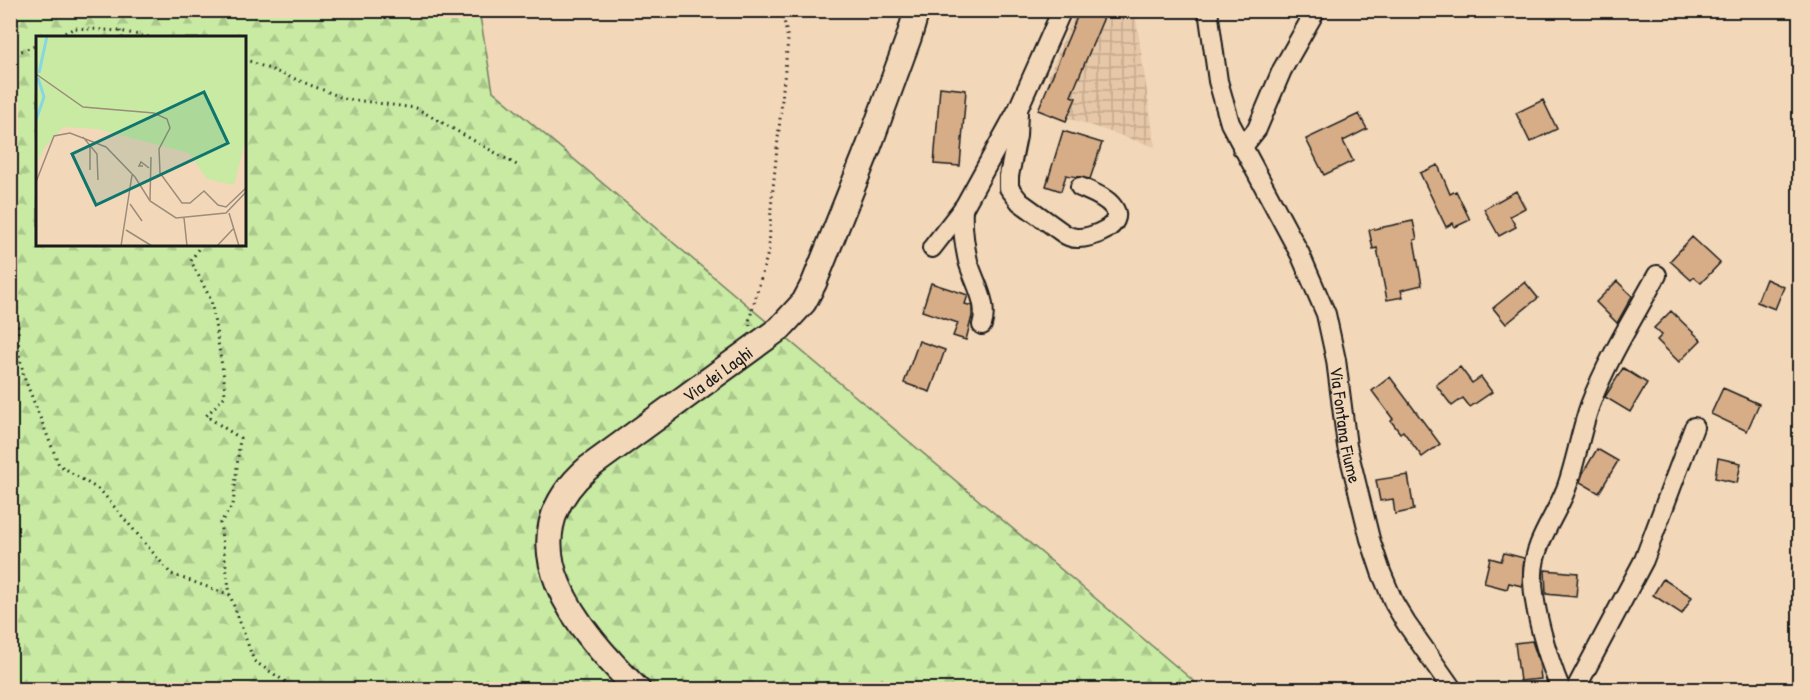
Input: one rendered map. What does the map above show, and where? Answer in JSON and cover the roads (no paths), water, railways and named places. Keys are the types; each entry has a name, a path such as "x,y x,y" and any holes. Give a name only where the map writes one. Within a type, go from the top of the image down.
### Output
{"main road":[{"name":"Via dei Laghi","path":"638,690 581,626 560,591 552,571 549,546 554,516 568,489 588,468 780,327 795,313 811,288 869,146 917,10"}],"street":[{"path":"932,248 964,207 1018,108 1062,10"},
{"name":"Via Fontana Fiume","path":"1208,10 1222,101 1244,153 1300,254 1326,314 1336,360 1347,446 1370,538 1383,578 1406,623 1453,690"},
{"path":"1244,153 1257,129 1282,70 1316,10"},
{"path":"1018,108 1017,136 1008,182 1012,194 1063,233 1081,238 1093,236 1108,228 1113,224 1116,215 1110,203 1080,187"},
{"path":"964,207 965,245 985,308 982,325"},
{"path":"1561,690 1547,649 1534,597 1535,559 1566,489 1595,394 1657,275"},
{"path":"1575,690 1644,560 1694,427"}]}
